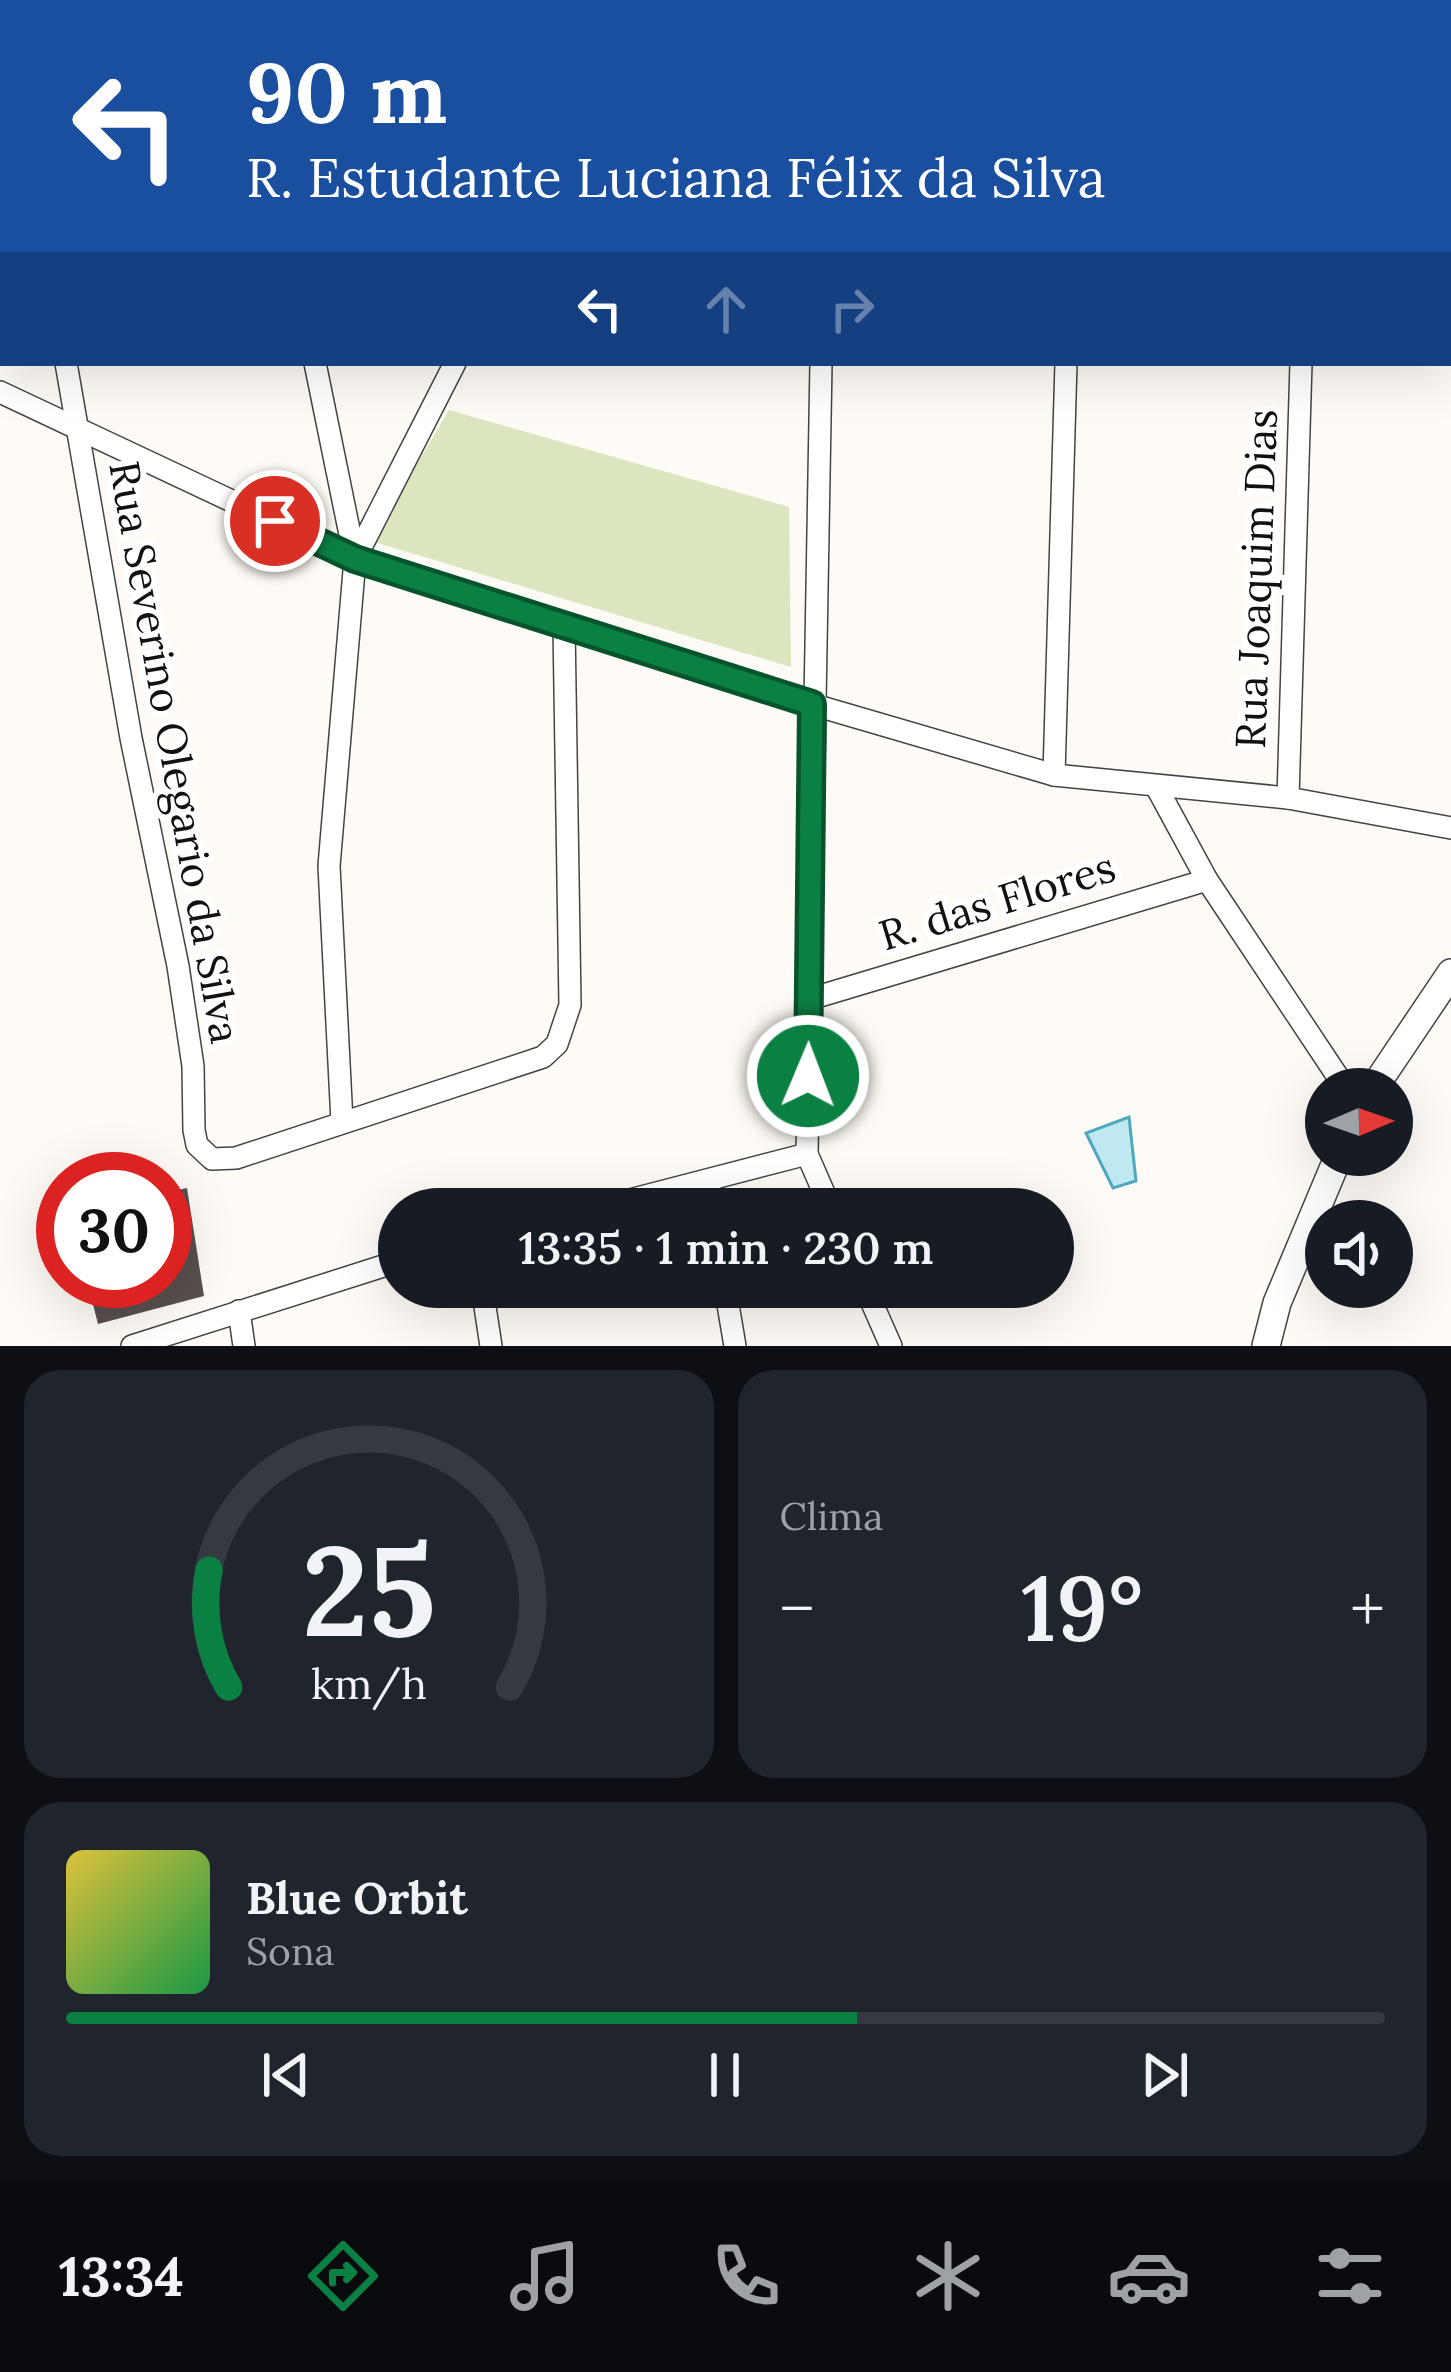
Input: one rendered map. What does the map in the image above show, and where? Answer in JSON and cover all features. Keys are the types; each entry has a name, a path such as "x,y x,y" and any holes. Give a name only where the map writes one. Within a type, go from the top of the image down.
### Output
{"street":[{"name":"Rua Severino Olegario da Silva","path":"67,366 178,965 193,1066 194,1130 204,1154 222,1161 342,1122"},
{"path":"316,366 355,559 329,866 342,1122 543,1058 566,1026 564,626"},
{"path":"355,559 453,366"},
{"path":"820,366 806,1154 821,1188"},
{"path":"1054,776 1066,366"},
{"name":"Rua Joaquim Dias","path":"1288,798 1300,366"},
{"path":"0,392 355,559 812,704 1054,776 1288,798 1451,828"},
{"path":"1157,788 1207,880 1332,1068"},
{"name":"R. das Flores","path":"810,999 1207,880"},
{"path":"1387,1068 1451,973"},
{"path":"684,1188 806,1154"},
{"path":"1266,1346 1277,1303 1330,1176"},
{"path":"709,1182 710,1188"},
{"path":"132,1346 378,1268"},
{"path":"485,1308 491,1346"},
{"path":"729,1308 735,1346"},
{"path":"874,1308 891,1346"},
{"path":"238,1311 244,1346"}],"green space":[{"path":"449,410 789,507 791,667 371,541"}],"water":[{"path":"1129,1117 1136,1181 1113,1188 1086,1133"}],"building":[{"path":"192,1220 204,1296 192,1299"},
{"path":"94,1308 159,1308 98,1324"}],"route":[{"path":"275,521 355,559 812,704 808,1076"}]}
